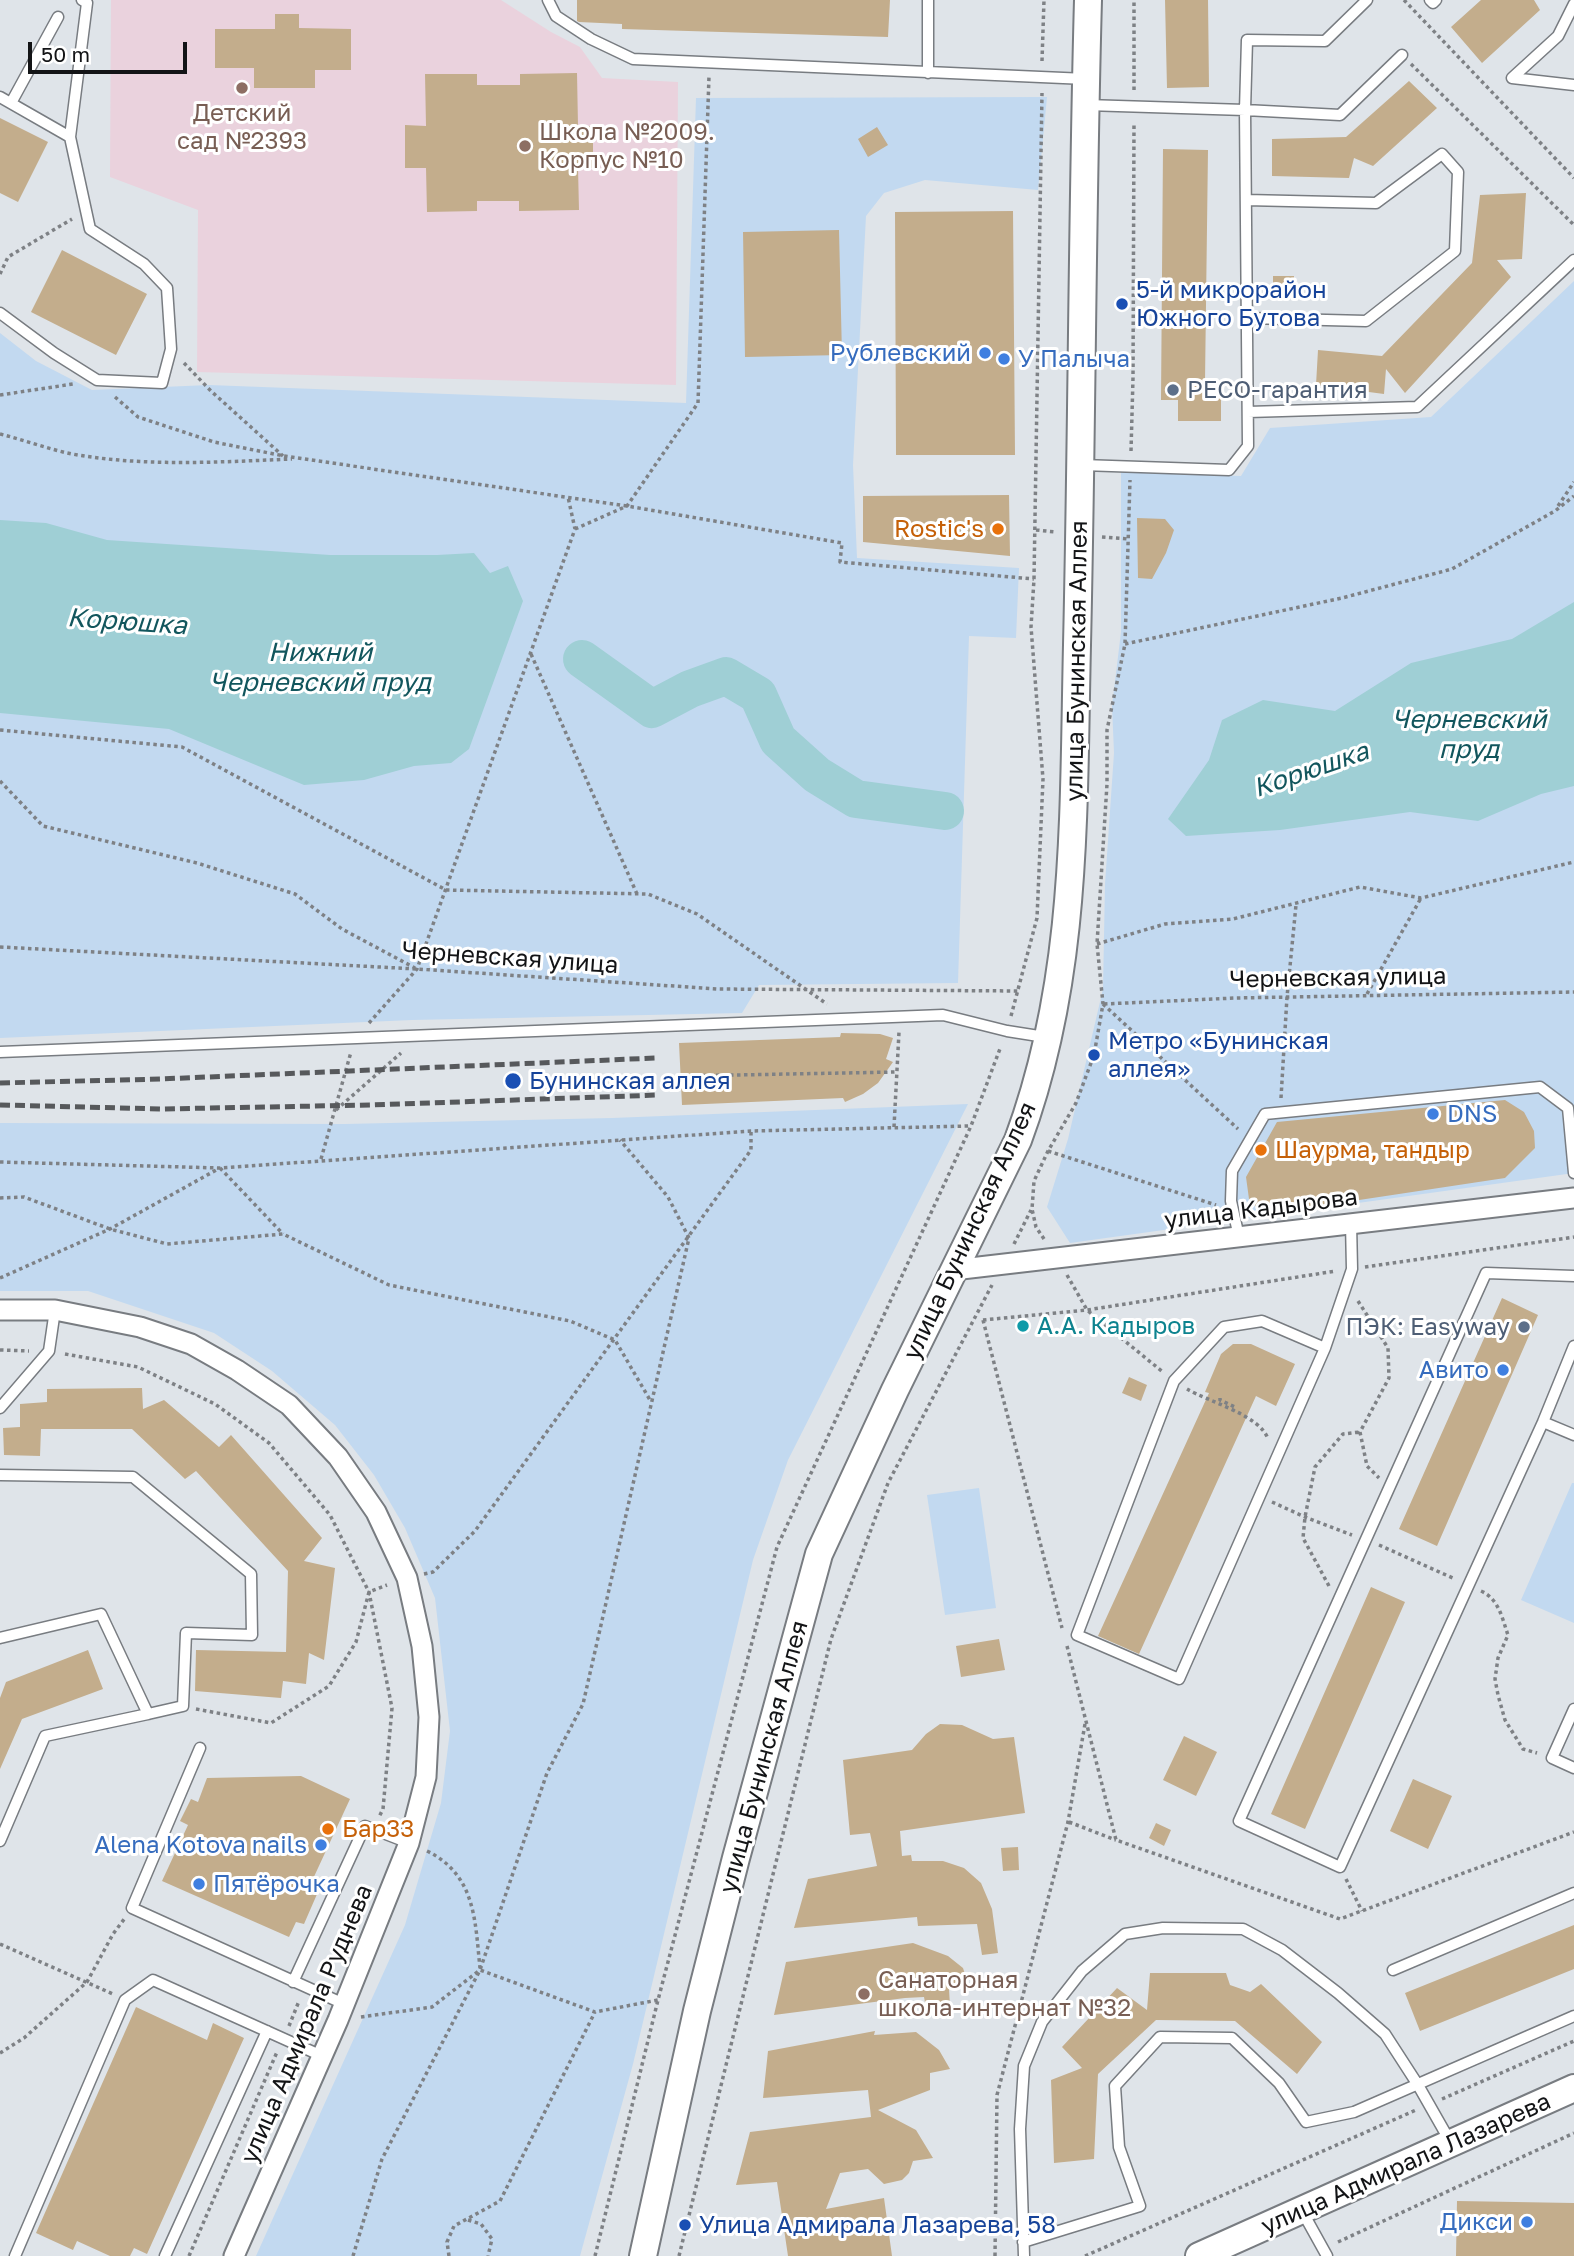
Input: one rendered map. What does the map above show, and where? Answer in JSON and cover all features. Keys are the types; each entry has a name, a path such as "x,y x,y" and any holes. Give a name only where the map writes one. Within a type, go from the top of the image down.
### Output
{"street":[{"name":"улица Бунинская Аллея","path":"643,2256 697,2011 819,1554 953,1270 1018,1140 1032,1103 1049,1037 1068,920 1074,782 1088,0"},
{"name":"улица Кадырова","path":"953,1270 1574,1198"},
{"name":"улица Адмирала Руднева","path":"0,1310 55,1310 140,1327 191,1344 237,1370 289,1405 338,1457 376,1512 407,1578 422,1646 429,1717 426,1776 409,1843 341,2012 233,2256"},
{"name":"улица Адмирала Лазарева","path":"1199,2256 1574,2088"}],"lane":[{"path":"0,313 54,353 97,380 162,383 171,349 167,288 144,264 90,229 70,137 87,4 82,0"},
{"path":"548,0 556,16 591,39 633,60 1087,79"},
{"path":"928,0 928,73"},
{"path":"1081,465 1229,470 1248,446 1245,110 1247,40 1325,41 1367,0"},
{"path":"1430,0 1433,3 1436,0"},
{"path":"1574,4 1558,36 1512,78 1574,85"},
{"path":"10,103 58,17"},
{"path":"1086,105 1340,115 1402,55"},
{"path":"0,97 70,137"},
{"path":"1246,200 1376,203 1442,154 1458,173 1455,251 1366,321 1247,318"},
{"path":"1248,412 1417,407 1574,260"},
{"path":"0,1052 943,1015 1007,1031 1049,1037"},
{"path":"1239,1237 1233,1211 1232,1171 1265,1114 1540,1087 1568,1108 1574,1173"},
{"path":"1325,1348 1262,1321 1224,1327 1174,1381 1077,1635 1179,1679 1325,1348 1352,1269 1351,1223"},
{"path":"1574,1276 1486,1273 1239,1821 1340,1867 1543,1422 1574,1346"},
{"path":"0,1408 49,1351 55,1310"},
{"path":"1543,1422 1574,1435"},
{"path":"0,1475 133,1477 251,1574 252,1634 186,1633 183,1706 45,1736 0,1841"},
{"path":"0,1638 101,1614 148,1714"},
{"path":"1574,1709 1552,1758 1574,1768"},
{"path":"200,1748 132,1908 305,1987 341,2012"},
{"path":"293,1982 365,1826 409,1843"},
{"path":"1393,1970 1574,1894"},
{"path":"1024,2256 1020,2129 1024,2066 1042,2022 1082,1971 1125,1934 1163,1928 1243,1928 1292,1957 1385,2034 1451,2144"},
{"path":"15,2256 125,2000 152,1980 322,2056"},
{"path":"1023,2242 1140,2206 1119,2147 1115,2086 1160,2037 1231,2038 1279,2083 1306,2122 1354,2112 1574,2016"},
{"path":"165,2256 267,2031"},
{"path":"1302,2211 1325,2253"}],"path":[{"path":"1037,918 1043,779 1031,627 1044,0"},
{"path":"1134,0 1133,378 1125,644 1107,730 1107,784 1097,944 1103,1004 1090,1067 1076,1103 1034,1181 1032,1209 1036,1227 1087,1310 1174,1381 1257,1423 1266,1433 1275,1461"},
{"path":"1405,0 1574,178"},
{"path":"1402,55 1574,225"},
{"path":"575,529 627,506 698,403 710,63"},
{"path":"0,274 8,257 86,210"},
{"path":"171,349 211,391 284,456"},
{"path":"0,395 97,380 138,417 214,442 298,459 627,506 842,542 840,562 1034,579"},
{"path":"0,434 72,453 150,462 218,463 298,459"},
{"path":"1555,511 1574,482"},
{"path":"1125,644 1342,598 1452,569 1555,511 1574,496"},
{"path":"321,1159 355,1038 417,969 575,529 568,497"},
{"path":"531,654 636,894"},
{"path":"0,730 182,747 446,890 648,894 697,914 849,1019"},
{"path":"0,781 43,826 197,863 295,894 342,929 417,969"},
{"path":"1097,944 1165,924 1233,919 1360,887 1421,898 1574,862"},
{"path":"1366,995 1421,898"},
{"path":"1281,1113 1287,997 1296,905"},
{"name":"Черневская улица","path":"0,947 417,969 718,989 1019,990"},
{"name":"Черневская улица","path":"1103,1004 1287,997 1574,992"},
{"path":"1103,1004 1250,1140"},
{"path":"894,1127 899,1017"},
{"path":"335,1110 422,1035"},
{"path":"681,1076 897,1072"},
{"path":"0,1162 220,1168 751,1131 971,1126"},
{"path":"369,1592 433,1572 475,1531 751,1150 751,1131"},
{"path":"353,2256 382,2158 481,1970 547,1773 583,1704 689,1238 668,1197 620,1140"},
{"path":"1048,1151 1233,1211"},
{"path":"0,1278 110,1229 220,1168"},
{"path":"220,1168 283,1234 389,1285 570,1321 615,1340 652,1402"},
{"path":"0,1198 24,1197 110,1229 167,1244 283,1234"},
{"path":"679,2256 831,1639 888,1483 977,1316 983,1320 1087,1310 1574,1237"},
{"path":"1352,1269 1354,1296 1388,1348 1389,1378 1360,1432 1367,1466 1389,1489"},
{"path":"983,1320 1062,1629"},
{"path":"0,1350 49,1351 138,1367 215,1404 269,1443 330,1515 369,1592 392,1708 383,1809 374,1830"},
{"path":"1220,1398 1235,1407 1233,1411"},
{"path":"1338,1602 1303,1538 1305,1517 1315,1467 1343,1434 1360,1432"},
{"path":"1259,1496 1305,1517 1366,1539 1490,1595 1498,1606 1508,1635 1498,1658 1494,1679 1504,1720 1523,1749 1552,1758"},
{"path":"183,1706 271,1723 329,1686 356,1642 369,1592"},
{"path":"1066,1642 1116,1840"},
{"path":"995,2256 997,2095 1068,1822 1085,1722"},
{"path":"1068,1822 1340,1919 1574,1832"},
{"path":"409,1843 438,1857 461,1878 472,1905 481,1970"},
{"path":"1340,1867 1362,1911"},
{"path":"0,2053 24,2038 87,1982 113,1934 132,1908"},
{"path":"0,1944 125,2000"},
{"path":"481,1970 594,2012 658,2000"},
{"path":"341,2012 432,2007 481,1970"},
{"path":"189,2256 305,1987"},
{"path":"450,2255 447,2242 454,2226 500,2201 594,2012"},
{"path":"1085,2256 1574,2041"},
{"path":"1325,2253 1574,2133"},
{"path":"468,2220 481,2224 492,2239 488,2256"}],"shaded area":[{"name":"Школа №2009. Корпус №10","path":"111,0 501,0 580,47 602,78 678,82 676,385 197,372 198,210 110,177"},
{"path":"1047,97 1038,190 925,180 884,193 866,216 853,465 857,558 1019,568 1016,638 969,636 958,983 759,985 742,1013 412,1020 0,1038 0,333 36,361 92,390 209,385 686,403 696,98"},
{"path":"1574,281 1574,1173 1070,1243 1047,1207 1068,1139 1103,989 1105,884 1114,753 1112,706 1121,632 1121,472 1241,476 1270,428 1431,417"},
{"path":"968,1104 788,1460 753,1560 633,2064 580,2256 256,2256 405,1925 441,1803 450,1731 435,1598 405,1528 374,1475 335,1425 272,1371 214,1333 88,1291 0,1291 0,1123 345,1124 612,1118"},
{"path":"1574,1483 1574,1623 1521,1600"},
{"path":"979,1488 996,1608 945,1615 927,1495"}],"water":[{"name":"Нижний Черневский пруд","path":"0,520 46,523 107,540 330,555 474,553 490,573 508,566 523,601 469,749 451,763 414,766 364,780 304,785 169,729 0,713"},
{"name":"Черневский пруд","path":"1574,602 1574,786 1541,794 1478,821 1410,812 1280,830 1186,836 1168,819 1209,760 1222,720 1263,700 1335,711 1411,663 1512,639"}],"building":[{"path":"577,0 890,0 888,37 622,29 622,24 577,21"},
{"path":"1165,0 1208,0 1209,87 1167,88"},
{"path":"1481,0 1534,0 1540,10 1482,63 1451,27"},
{"path":"275,14 299,14 299,28 351,29 351,70 315,70 315,88 254,88 254,68 215,68 215,29 275,29"},
{"path":"577,73 578,126 593,126 593,168 578,168 579,210 519,211 519,201 477,201 477,211 427,212 426,168 405,168 405,125 426,126 425,74 477,74 477,85 520,85 520,74"},
{"path":"1409,81 1437,108 1373,166 1354,158 1349,178 1272,176 1272,139 1346,137"},
{"path":"0,118 48,142 18,202 0,193"},
{"path":"877,127 888,145 868,157 858,139"},
{"path":"1163,149 1208,150 1205,381 1221,381 1221,421 1178,421 1178,400 1161,400"},
{"path":"1526,193 1522,259 1497,260 1511,277 1405,393 1386,369 1384,394 1316,385 1318,350 1382,356 1472,263 1480,195"},
{"path":"1013,211 1015,455 896,455 895,212"},
{"path":"839,230 842,355 745,357 743,232"},
{"path":"62,250 147,294 116,355 31,312"},
{"path":"1273,276 1294,276 1294,296 1273,296"},
{"path":"1009,495 1010,556 863,542 863,496"},
{"path":"1137,518 1165,519 1174,530 1166,553 1152,579 1138,578"},
{"path":"841,1033 880,1034 893,1038 886,1059 893,1062 878,1083 863,1094 845,1102 843,1098 682,1105 679,1043 840,1037"},
{"path":"1505,1100 1524,1112 1534,1131 1535,1148 1505,1178 1273,1213 1257,1208 1249,1199 1246,1177 1277,1122"},
{"path":"1502,1298 1538,1315 1437,1546 1399,1529"},
{"path":"1233,1344 1251,1344 1295,1364 1276,1406 1256,1396 1139,1654 1098,1636 1209,1393 1205,1392 1221,1354"},
{"path":"1129,1377 1147,1385 1141,1401 1122,1393"},
{"path":"142,1388 143,1409 164,1400 219,1447 231,1435 322,1538 304,1561 335,1568 324,1660 309,1653 306,1684 283,1681 281,1698 195,1691 196,1650 286,1652 288,1571 196,1471 185,1479 132,1429 41,1429 40,1456 4,1455 3,1428 20,1427 20,1404 47,1402 47,1389"},
{"path":"1371,1587 1405,1602 1305,1829 1271,1814"},
{"path":"999,1639 1005,1670 961,1677 956,1646"},
{"path":"88,1650 103,1689 22,1719 0,1769 0,1698 6,1682"},
{"path":"940,1724 962,1725 993,1739 1014,1737 1025,1813 900,1831 902,1856 911,1855 912,1861 943,1861 964,1868 981,1883 992,1909 998,1953 982,1955 977,1924 918,1926 917,1917 794,1928 808,1879 877,1866 870,1833 850,1835 843,1760 912,1750 926,1734"},
{"path":"1184,1736 1217,1752 1196,1796 1163,1780"},
{"path":"301,1776 350,1799 312,1881 321,1885 304,1924 296,1922 289,1937 162,1881 188,1825 180,1821 191,1799 198,1802 207,1778"},
{"path":"1413,1779 1452,1796 1428,1849 1390,1831"},
{"path":"1156,1823 1171,1830 1164,1846 1149,1838"},
{"path":"1018,1847 1019,1870 1003,1871 1001,1848"},
{"path":"1574,1925 1574,1969 1420,2031 1405,1993"},
{"path":"913,1943 948,1956 963,1968 969,1987 949,1989 950,2006 926,2008 924,1997 774,2015 786,1962"},
{"path":"1150,1973 1226,1973 1230,1985 1250,1992 1261,1984 1322,2042 1297,2074 1235,2021 1156,2020 1098,2074 1094,2159 1054,2163 1051,2080 1082,2068 1062,2047 1117,1988 1147,2010"},
{"path":"136,2007 207,2040 213,2023 244,2038 147,2254 134,2248 130,2256 110,2256 77,2241 73,2250 36,2233"},
{"path":"875,2031 874,2035 916,2032 939,2050 950,2069 930,2073 930,2090 878,2110 916,2130 933,2158 913,2161 909,2173 902,2180 884,2184 868,2169 840,2173 826,2209 884,2198 892,2256 788,2256 777,2182 736,2185 750,2132 871,2117 868,2090 763,2098 768,2051"},
{"path":"1457,2201 1574,2203 1574,2256 1456,2256"}],"waterway":[{"name":"Корюшка","path":"582,659 652,709 690,689 726,676 758,695 778,740 817,775 856,799 945,811"}],"railway":[{"path":"0,1083 656,1058"},
{"path":"0,1105 161,1109 658,1095"}],"place":[{"name":"Детский сад №2393","path":"242,88"},
{"name":"Школа №2009. Корпус №10","path":"525,146"},
{"name":"5-й микрорайон Южного Бутова","path":"1122,304"},
{"name":"Рублевский","path":"985,353"},
{"name":"У Палыча","path":"1004,359"},
{"name":"РЕСО-гарантия","path":"1173,390"},
{"name":"Rostic's","path":"998,529"},
{"name":"Метро «Бунинская аллея»","path":"1094,1055"},
{"name":"Бунинская аллея","path":"513,1081"},
{"name":"DNS","path":"1433,1114"},
{"name":"Шаурма, тандыр","path":"1261,1150"},
{"name":"А.А. Кадыров","path":"1023,1326"},
{"name":"ПЭК: Easyway","path":"1524,1327"},
{"name":"Авито","path":"1503,1370"},
{"name":"Бар33","path":"328,1829"},
{"name":"Alena Kotova nails","path":"321,1845"},
{"name":"Пятёрочка","path":"199,1884"},
{"name":"Санаторная школа-интернат №32","path":"864,1994"},
{"name":"Дикси","path":"1527,2222"},
{"name":"Улица Адмирала Лазарева, 58","path":"685,2225"}]}
